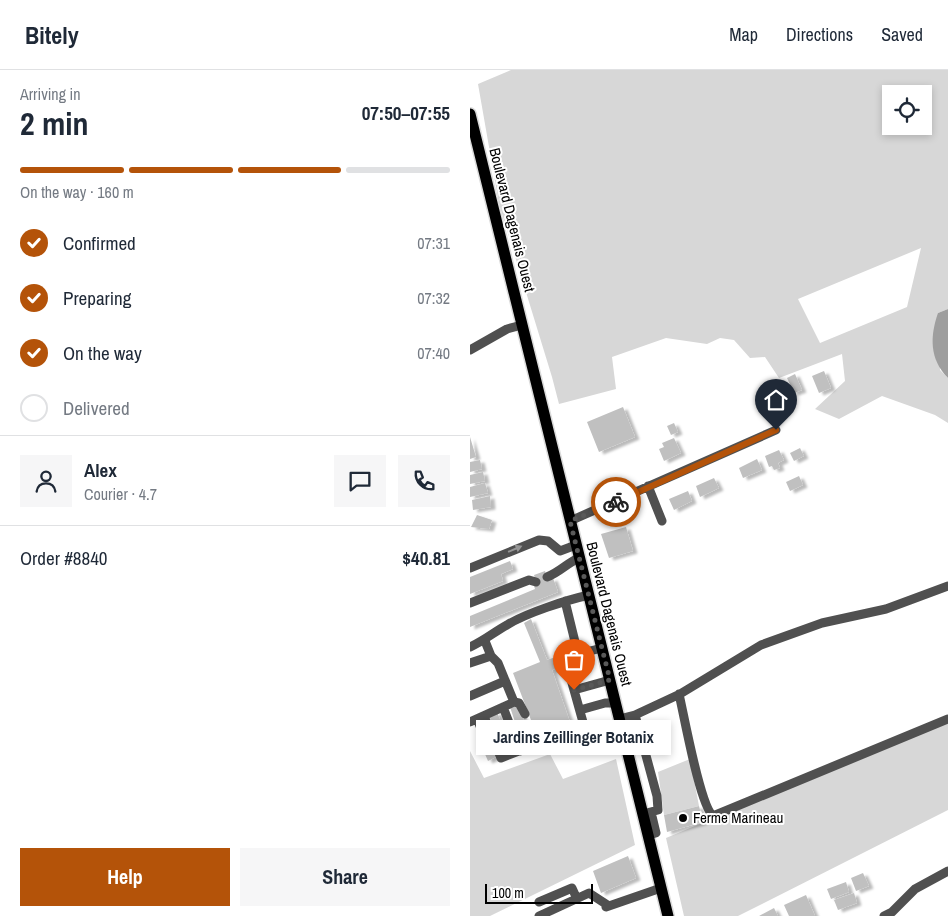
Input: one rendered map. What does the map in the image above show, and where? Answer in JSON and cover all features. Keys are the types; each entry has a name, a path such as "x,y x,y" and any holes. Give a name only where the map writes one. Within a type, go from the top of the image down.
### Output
{"main road":[{"name":"Boulevard Dagenais Ouest","path":"470,114 621,725 647,813 648,835 668,916"}],"street":[{"path":"470,350 507,329 522,325"},
{"path":"570,521 776,430"},
{"path":"648,486 662,521"},
{"path":"470,568 539,540 548,541 560,551 576,545"},
{"path":"547,577 579,558"},
{"path":"470,603 529,580 536,582"},
{"path":"565,601 582,666 568,669 588,740 621,725 635,715 679,694 746,652 786,635 839,619 886,609 948,586"},
{"path":"470,647 485,641 508,624 565,601 589,594"},
{"path":"485,641 491,656 498,663 514,702"},
{"path":"578,654 602,648"},
{"path":"470,663 491,656"},
{"path":"574,690 610,680"},
{"path":"470,696 505,681"},
{"path":"679,694 686,735 706,805 711,815 715,816 948,720"},
{"path":"477,719 514,702 519,703 525,714"},
{"path":"580,710 616,703"},
{"path":"503,707 520,751"},
{"path":"635,715 658,800 658,810 647,813"},
{"path":"477,719 483,733"},
{"path":"477,719 501,758 537,744"},
{"path":"884,916 892,912 915,889 948,871"},
{"path":"539,902 572,888 577,899"},
{"path":"539,916 591,893 607,906 661,888"}],"shaded area":[{"path":"511,70 948,70 948,309 938,313 940,370 948,378 948,423 935,415 882,396 839,419 815,409 845,381 842,354 779,378 765,357 750,358 734,340 720,338 707,344 666,338 612,357 616,389 559,404 499,204 478,84","holes":["921,248 907,307 820,343 798,299"]},
{"path":"948,309 948,378 937,363 934,355 933,339 938,313"},
{"path":"948,721 948,810 738,916 684,916 666,838"},
{"path":"470,751 484,778 550,754 563,779 616,759 635,845 490,916 470,916"},
{"path":"690,759 699,806 664,815 658,772"}],"building":[{"path":"824,371 831,388 819,393 812,376"},
{"path":"795,374 802,390 794,393 787,378"},
{"path":"623,407 635,437 599,452 587,422"},
{"path":"674,423 678,432 671,435 667,426"},
{"path":"470,437 476,457 470,459"},
{"path":"674,438 681,453 664,461 659,449 664,447 662,443"},
{"path":"800,448 804,456 794,461 790,453"},
{"path":"779,450 784,460 778,463 780,468 774,470 772,466 769,467 765,456"},
{"path":"757,459 762,470 743,478 739,468"},
{"path":"480,460 482,469 470,472 470,462"},
{"path":"483,472 485,481 470,484 470,475"},
{"path":"799,476 803,485 790,491 786,482"},
{"path":"714,478 719,488 700,497 696,486"},
{"path":"485,483 488,493 470,497 470,487"},
{"path":"688,491 692,501 674,510 669,499"},
{"path":"490,496 491,507 473,510 472,500"},
{"path":"477,515 492,520 489,529 471,527"},
{"path":"626,527 633,551 609,558 601,534"},
{"path":"510,561 513,569 501,574 503,581 470,594 470,577"},
{"path":"545,571 548,580 553,578 558,592 470,627 470,616 535,589 534,586 537,585 534,575"},
{"path":"531,619 547,660 564,654 567,664 552,670 572,728 539,741 513,673 540,662 524,623"},
{"path":"518,704 532,743 523,746 510,707"},
{"path":"497,712 512,751 503,754 489,715"},
{"path":"485,732 496,757 488,761 477,736"},
{"name":"Ferme Marineau","path":"699,806 703,822 667,832 664,815"},
{"path":"628,856 636,878 601,893 593,871"},
{"path":"863,873 869,886 856,891 851,878"},
{"path":"846,882 849,892 831,899 827,889"},
{"path":"854,893 857,903 838,910 834,900"},
{"path":"806,895 815,916 789,916 784,905"},
{"path":"774,908 778,916 759,916"}],"way so far":[{"path":"574,690 610,680 570,521 616,502"}],"place":[{"name":"Jardins Zeillinger Botanix","path":"574,690"},
{"name":"Ferme Marineau","path":"683,818"}],"route":[{"path":"616,502 776,430"}]}
